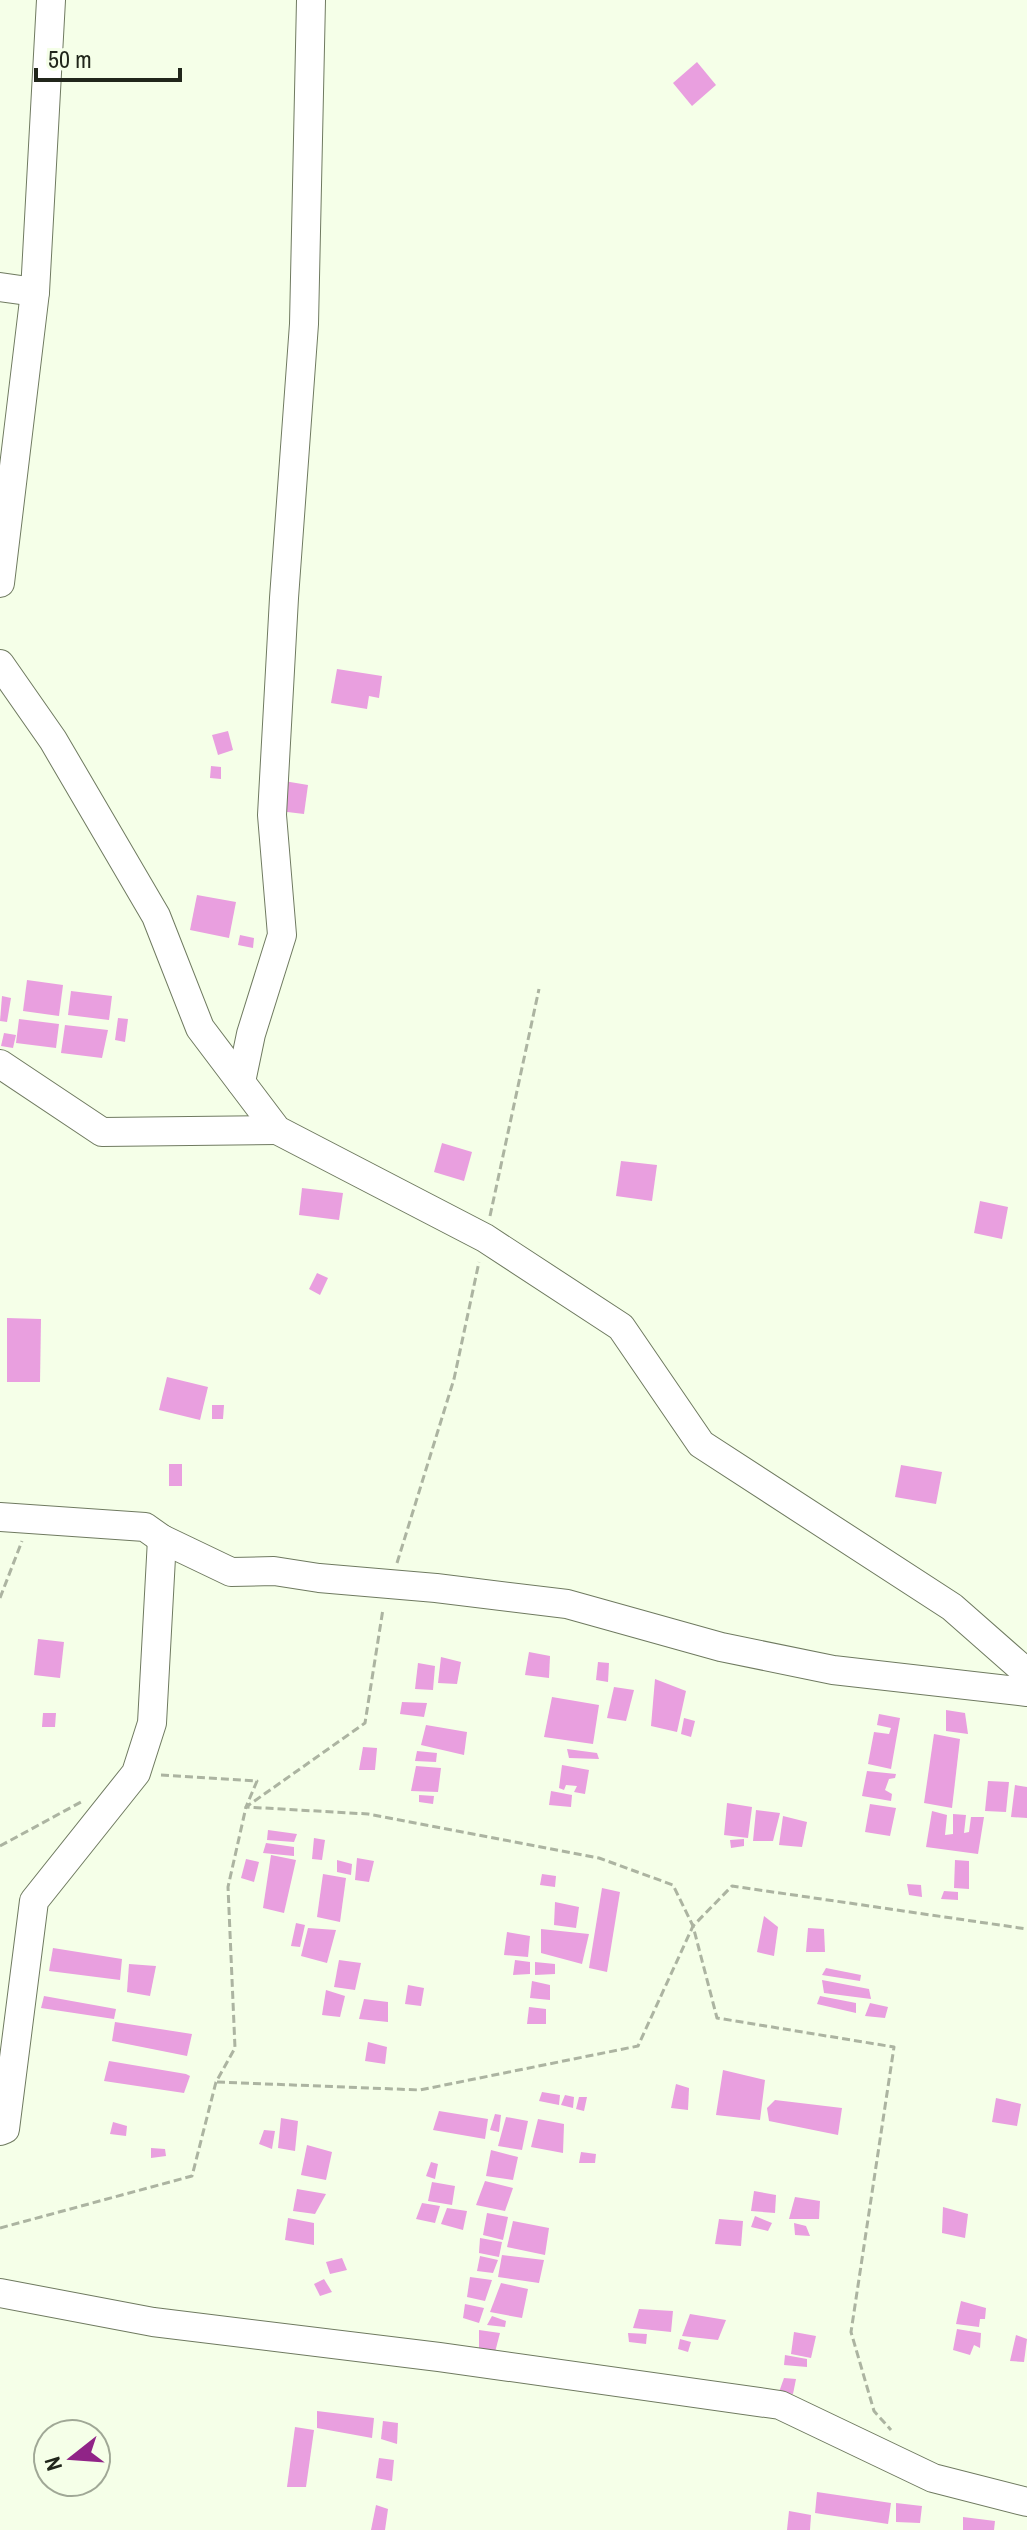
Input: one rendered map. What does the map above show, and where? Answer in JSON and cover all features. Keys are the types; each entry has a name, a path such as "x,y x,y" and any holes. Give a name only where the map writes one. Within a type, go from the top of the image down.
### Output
{"street":[{"path":"0,583 35,292 51,0"},
{"path":"241,1082 251,1034 282,935 272,815 304,324 311,0"},
{"path":"0,287 35,292"},
{"path":"0,664 53,740 148,902 200,1028 277,1130 485,1238 621,1327 701,1444 952,1607 1027,1673"},
{"path":"0,1064 102,1132 277,1130"},
{"path":"0,1517 145,1527 162,1539 231,1572 274,1571 567,1604 721,1647 833,1670 1027,1692"},
{"path":"0,2131 5,2129 34,1901 136,1773 152,1723 162,1539"},
{"path":"0,2293 153,2322 439,2357 780,2405 933,2478 1027,2502"}],"path":[{"path":"246,1807 365,1723 383,1608 454,1379 539,989"},
{"path":"0,1598 30,1519"},
{"path":"0,2228 192,2176 216,2082 235,2048 228,1887 246,1807 257,1781 136,1773"},
{"path":"0,1846 81,1802"},
{"path":"246,1807 368,1814 599,1858 673,1885 693,1926 717,2018 894,2047 851,2332 874,2411 894,2433"},
{"path":"216,2082 420,2090 638,2046 693,1926 732,1886 1027,1929"}],"building":[{"path":"697,62 716,85 692,106 673,83"},
{"path":"337,669 382,676 379,698 369,696 367,709 331,703"},
{"path":"228,731 233,750 218,755 212,735"},
{"path":"211,766 221,767 221,779 210,778"},
{"path":"284,781 308,785 304,814 279,811"},
{"path":"197,895 236,902 229,938 190,930"},
{"path":"240,935 254,938 253,948 238,945"},
{"path":"27,980 63,985 59,1016 23,1011"},
{"path":"71,991 112,996 109,1020 68,1015"},
{"path":"2,996 11,998 7,1022 0,1021"},
{"path":"118,1018 128,1019 125,1042 115,1040"},
{"path":"19,1019 59,1024 56,1048 16,1043"},
{"path":"65,1025 108,1030 102,1058 61,1053"},
{"path":"4,1033 16,1035 13,1048 1,1046"},
{"path":"442,1143 472,1152 464,1181 434,1172"},
{"path":"621,1161 657,1165 652,1201 616,1196"},
{"path":"302,1188 343,1193 339,1220 299,1215"},
{"path":"980,1201 1008,1207 1002,1239 974,1233"},
{"path":"317,1273 328,1278 320,1295 309,1289"},
{"path":"7,1318 41,1319 40,1382 7,1382"},
{"path":"167,1377 208,1387 200,1420 159,1410"},
{"path":"212,1405 224,1405 223,1419 212,1419"},
{"path":"169,1464 182,1464 182,1486 169,1486"},
{"path":"901,1465 942,1472 936,1504 895,1497"},
{"path":"38,1639 64,1642 60,1678 34,1675"},
{"path":"529,1652 550,1656 549,1678 525,1675"},
{"path":"441,1657 461,1662 457,1684 438,1683"},
{"path":"598,1662 609,1663 608,1682 596,1680"},
{"path":"418,1663 435,1666 433,1690 415,1689"},
{"path":"655,1679 686,1691 677,1732 651,1726"},
{"path":"614,1687 634,1690 626,1721 607,1718"},
{"path":"552,1697 599,1705 593,1744 544,1737"},
{"path":"402,1702 427,1703 424,1717 400,1714"},
{"path":"946,1710 965,1713 968,1734 946,1731"},
{"path":"43,1713 56,1713 55,1727 42,1727"},
{"path":"879,1714 900,1718 891,1769 868,1764 874,1732 889,1734 891,1728 877,1725"},
{"path":"684,1718 695,1721 691,1737 681,1734"},
{"path":"426,1725 467,1732 464,1755 421,1745"},
{"path":"934,1734 960,1739 952,1808 924,1803"},
{"path":"363,1747 377,1748 375,1770 359,1770"},
{"path":"567,1749 597,1753 599,1759 569,1758"},
{"path":"417,1751 437,1753 436,1762 415,1761"},
{"path":"562,1765 589,1770 585,1794 574,1792 577,1786 566,1785 564,1790 559,1788"},
{"path":"416,1766 441,1768 438,1792 411,1791"},
{"path":"867,1771 896,1774 895,1778 889,1779 885,1790 892,1794 891,1801 862,1796"},
{"path":"988,1781 1009,1782 1006,1812 985,1811"},
{"path":"1015,1785 1027,1787 1027,1818 1011,1817"},
{"path":"551,1791 572,1795 571,1807 549,1805"},
{"path":"419,1795 434,1796 433,1804 419,1802"},
{"path":"727,1803 752,1807 748,1838 724,1835"},
{"path":"870,1804 896,1808 890,1836 865,1832"},
{"path":"756,1810 780,1813 773,1841 753,1841"},
{"path":"932,1811 947,1815 945,1835 953,1834 953,1814 966,1815 964,1833 969,1832 971,1817 984,1817 978,1854 926,1847"},
{"path":"783,1816 807,1822 802,1847 779,1845"},
{"path":"268,1830 297,1834 294,1842 267,1840"},
{"path":"314,1838 325,1840 322,1860 312,1859"},
{"path":"744,1839 744,1846 731,1848 730,1840"},
{"path":"266,1843 294,1847 294,1856 263,1853"},
{"path":"271,1855 296,1860 284,1913 263,1908"},
{"path":"357,1858 374,1861 369,1882 355,1880"},
{"path":"246,1859 259,1862 254,1882 241,1878"},
{"path":"337,1860 352,1864 351,1875 337,1872"},
{"path":"955,1860 969,1861 969,1889 954,1888"},
{"path":"323,1874 346,1878 340,1922 317,1917"},
{"path":"542,1874 556,1876 555,1887 540,1885"},
{"path":"907,1884 921,1885 922,1897 909,1895"},
{"path":"602,1888 620,1892 607,1972 589,1968"},
{"path":"944,1891 958,1892 958,1900 941,1899"},
{"path":"555,1902 579,1907 576,1928 554,1925"},
{"path":"764,1916 778,1927 774,1956 757,1952"},
{"path":"296,1923 305,1925 300,1947 291,1946"},
{"path":"308,1928 336,1930 327,1963 301,1956"},
{"path":"808,1928 824,1929 825,1952 806,1952"},
{"path":"541,1929 589,1934 582,1964 541,1953"},
{"path":"507,1932 530,1936 528,1957 504,1955"},
{"path":"53,1948 122,1959 120,1980 49,1971"},
{"path":"339,1960 361,1963 355,1990 334,1987"},
{"path":"515,1960 530,1962 530,1974 513,1975"},
{"path":"535,1962 555,1964 555,1974 535,1975"},
{"path":"129,1964 156,1966 150,1996 127,1992"},
{"path":"826,1968 861,1975 860,1981 822,1975"},
{"path":"822,1980 869,1989 871,1999 824,1993"},
{"path":"532,1981 550,1985 550,2000 530,1998"},
{"path":"408,1985 424,1988 421,2006 405,2004"},
{"path":"326,1990 345,1996 340,2017 322,2015"},
{"path":"44,1996 116,2009 114,2019 41,2008"},
{"path":"820,1996 856,2003 856,2013 817,2004"},
{"path":"364,1999 388,2002 388,2022 359,2019"},
{"path":"870,2003 888,2007 885,2018 865,2016"},
{"path":"529,2007 546,2009 546,2024 527,2024"},
{"path":"115,2022 192,2034 187,2056 112,2041"},
{"path":"368,2042 387,2047 385,2064 365,2061"},
{"path":"109,2061 190,2076 184,2093 104,2081"},
{"path":"723,2070 765,2080 760,2120 716,2115"},
{"path":"676,2084 689,2088 688,2110 671,2108"},
{"path":"542,2092 560,2095 559,2105 539,2101"},
{"path":"565,2095 574,2097 573,2108 561,2105"},
{"path":"579,2097 587,2097 584,2111 576,2109"},
{"path":"996,2098 1021,2104 1017,2126 992,2122"},
{"path":"775,2100 842,2108 838,2135 769,2121 767,2108"},
{"path":"439,2111 488,2119 485,2139 433,2130"},
{"path":"495,2114 501,2115 499,2132 490,2130"},
{"path":"506,2117 528,2121 522,2150 498,2146"},
{"path":"281,2118 298,2121 295,2151 278,2148"},
{"path":"538,2119 564,2124 563,2153 531,2147"},
{"path":"113,2122 127,2126 126,2136 110,2134"},
{"path":"264,2130 275,2131 272,2149 259,2144"},
{"path":"307,2145 332,2152 326,2180 301,2175"},
{"path":"151,2148 165,2149 166,2156 151,2158"},
{"path":"491,2150 518,2157 513,2180 486,2176"},
{"path":"581,2152 596,2154 595,2163 579,2163"},
{"path":"431,2162 438,2164 435,2179 426,2176"},
{"path":"485,2181 513,2188 505,2211 476,2205"},
{"path":"432,2182 455,2186 452,2205 428,2201"},
{"path":"297,2189 326,2194 315,2214 293,2211"},
{"path":"754,2191 776,2195 775,2213 751,2211"},
{"path":"795,2197 820,2201 819,2219 789,2219"},
{"path":"422,2203 440,2206 435,2223 416,2219"},
{"path":"943,2207 968,2214 965,2238 942,2233"},
{"path":"447,2208 467,2211 463,2230 441,2224"},
{"path":"487,2213 508,2217 503,2240 483,2235"},
{"path":"755,2216 772,2223 768,2231 751,2227"},
{"path":"288,2218 314,2223 314,2245 285,2240"},
{"path":"719,2219 743,2221 741,2246 715,2244"},
{"path":"513,2221 549,2228 545,2255 507,2247"},
{"path":"794,2223 806,2226 810,2236 795,2235"},
{"path":"480,2238 502,2242 499,2257 479,2253"},
{"path":"502,2255 544,2260 539,2283 498,2277"},
{"path":"480,2256 498,2260 493,2273 477,2271"},
{"path":"342,2258 347,2270 330,2274 326,2262"},
{"path":"470,2277 492,2280 485,2301 467,2297"},
{"path":"324,2279 332,2292 320,2296 314,2284"},
{"path":"501,2283 528,2289 522,2318 490,2312"},
{"path":"961,2301 986,2308 985,2319 980,2319 979,2327 956,2324"},
{"path":"465,2304 484,2308 479,2323 463,2318"},
{"path":"639,2309 673,2311 671,2332 633,2328"},
{"path":"690,2314 726,2320 718,2340 682,2336"},
{"path":"492,2316 506,2321 505,2327 487,2325"},
{"path":"957,2329 981,2333 980,2348 974,2345 970,2355 953,2350"},
{"path":"479,2330 500,2333 494,2356 479,2354"},
{"path":"794,2332 816,2336 811,2358 791,2354"},
{"path":"628,2333 647,2334 646,2344 629,2342"},
{"path":"1016,2335 1027,2339 1024,2362 1010,2361"},
{"path":"680,2339 691,2342 688,2352 678,2349"},
{"path":"785,2355 807,2359 807,2367 784,2365"},
{"path":"784,2378 796,2379 793,2394 779,2392"},
{"path":"317,2411 374,2418 372,2438 317,2428"},
{"path":"383,2421 398,2423 397,2444 381,2439"},
{"path":"295,2427 314,2430 306,2487 287,2487"},
{"path":"379,2458 394,2460 392,2481 376,2478"},
{"path":"817,2492 891,2503 888,2524 815,2513"},
{"path":"896,2503 922,2506 920,2523 896,2522"},
{"path":"376,2505 388,2509 385,2530 371,2530"},
{"path":"789,2511 811,2515 810,2530 787,2530"},
{"path":"963,2517 995,2521 994,2530 963,2530"}]}
